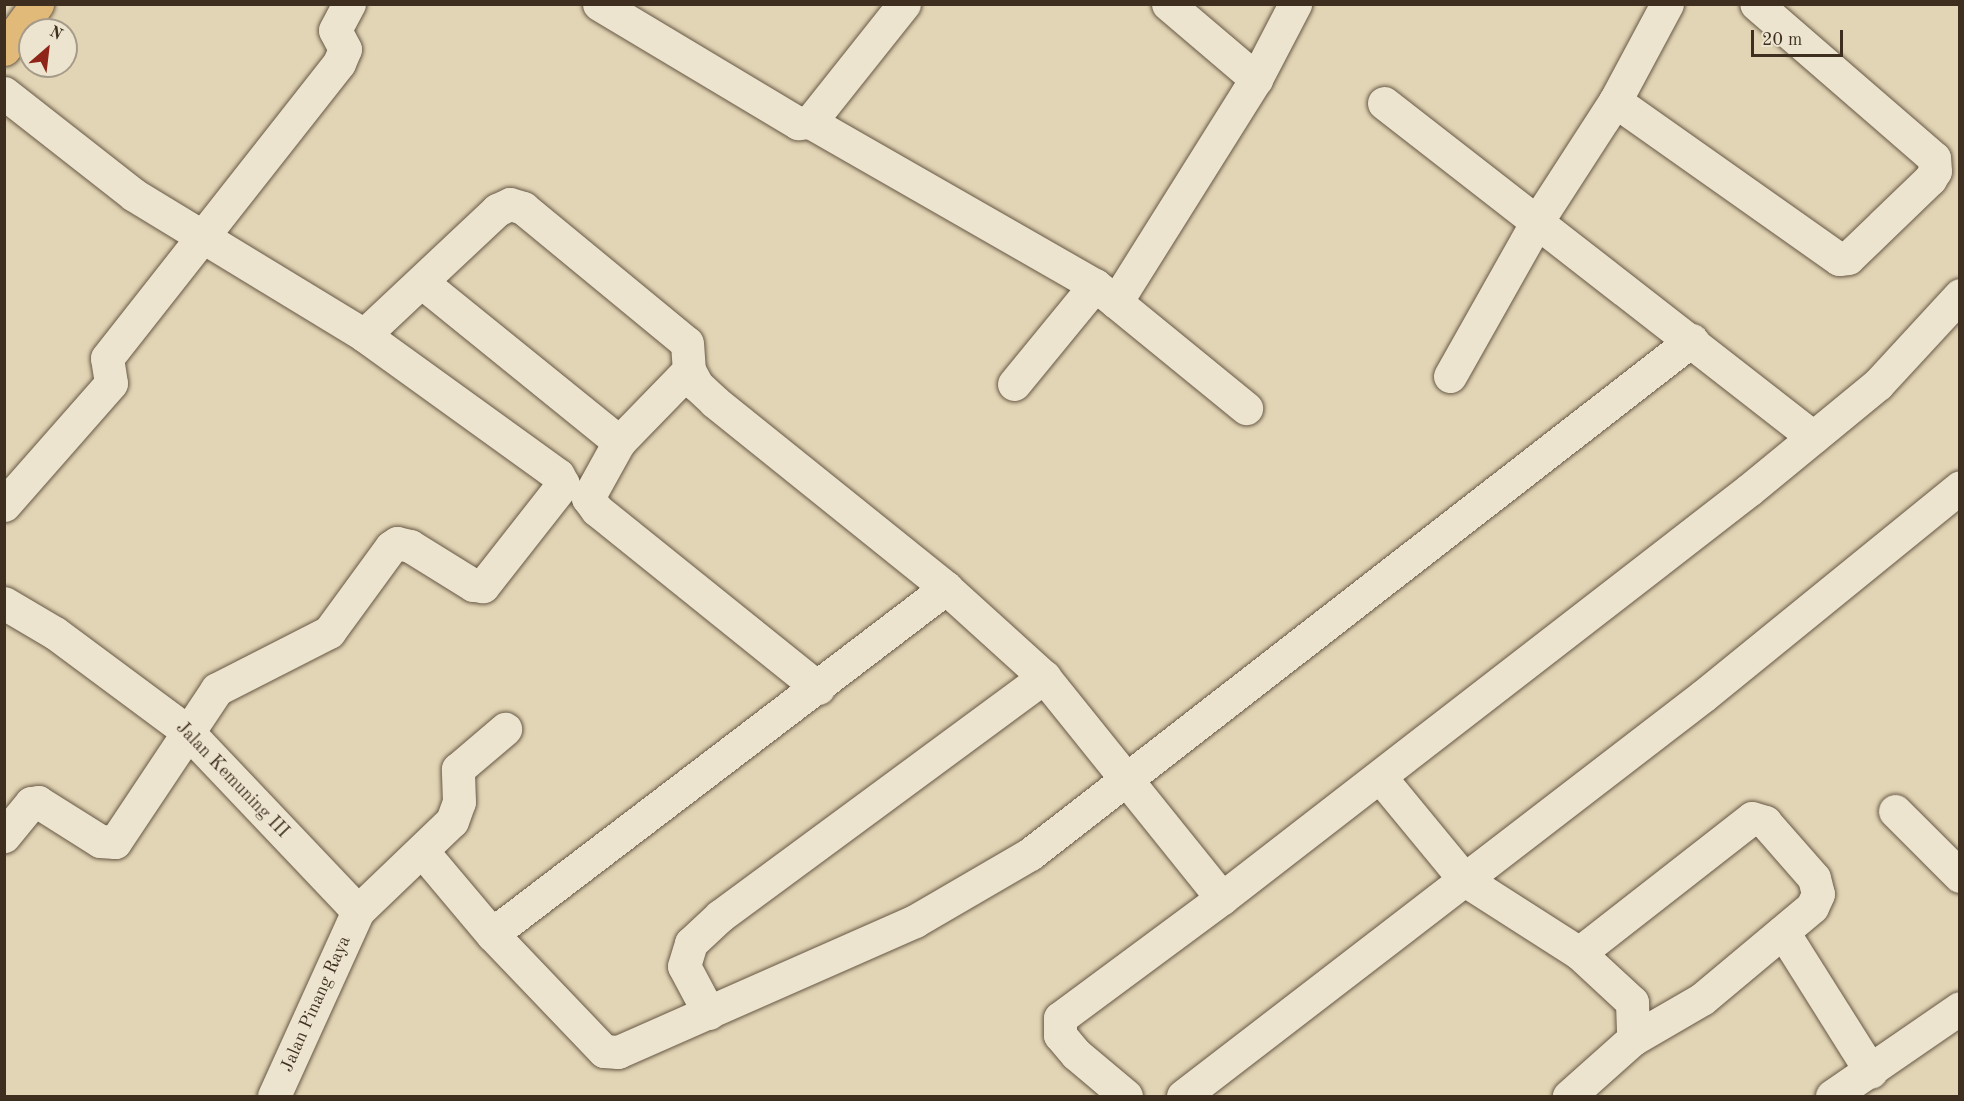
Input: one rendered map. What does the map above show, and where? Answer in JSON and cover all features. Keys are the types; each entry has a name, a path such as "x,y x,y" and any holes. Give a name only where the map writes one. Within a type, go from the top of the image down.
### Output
{"main road":[{"path":"8,36 37,4"}],"street":[{"path":"4,505 111,383 106,358 339,63 345,49 335,30 349,4"},
{"path":"599,4 798,123 810,122 1105,294 1246,408"},
{"path":"810,122 904,4"},
{"path":"1168,4 1256,79"},
{"path":"1014,384 1105,294 1256,79 1295,4"},
{"path":"1450,376 1538,220 1615,101 1666,4"},
{"path":"1615,101 1839,259 1848,258 1930,179 1935,171 1934,158 1756,4"},
{"path":"4,93 134,195 202,239 364,335 558,475 563,481 561,490 483,586 473,585 410,546 397,543 329,632 230,680 217,689 187,730 115,842 100,841 38,802 31,803 4,836"},
{"path":"1384,103 1538,220 1813,437"},
{"path":"364,335 497,210 514,204 674,330 687,343 689,370 697,385 715,402 946,588 1044,677 1222,898"},
{"path":"429,288 619,442"},
{"path":"1126,1096 1071,1048 1060,1035 1060,1018 1380,777 1813,437 1878,384 1959,295"},
{"path":"422,851 492,933 604,1051 618,1052 915,921 1030,854 1128,781 1419,549 1692,340"},
{"path":"689,370 619,442 590,491 591,503 818,688"},
{"path":"1183,1096 1465,880 1883,553 1959,487"},
{"path":"492,933 818,688 946,588"},
{"name":"Jalan Kemuning III","path":"4,603 55,633 187,730 358,911"},
{"path":"709,1013 684,966 691,943 720,916 1044,677"},
{"path":"358,911 422,851 457,812 458,769 505,729"},
{"path":"1380,777 1465,880 1580,953 1632,1002 1634,1039"},
{"path":"1895,811 1959,876"},
{"path":"1569,1096 1634,1039 1702,999 1783,932 1812,907 1819,889 1814,878 1765,822 1755,817 1580,953"},
{"name":"Jalan Pinang Raya","path":"274,1096 358,911"},
{"path":"1783,932 1871,1072"},
{"path":"1832,1096 1871,1072 1959,1008"}]}
